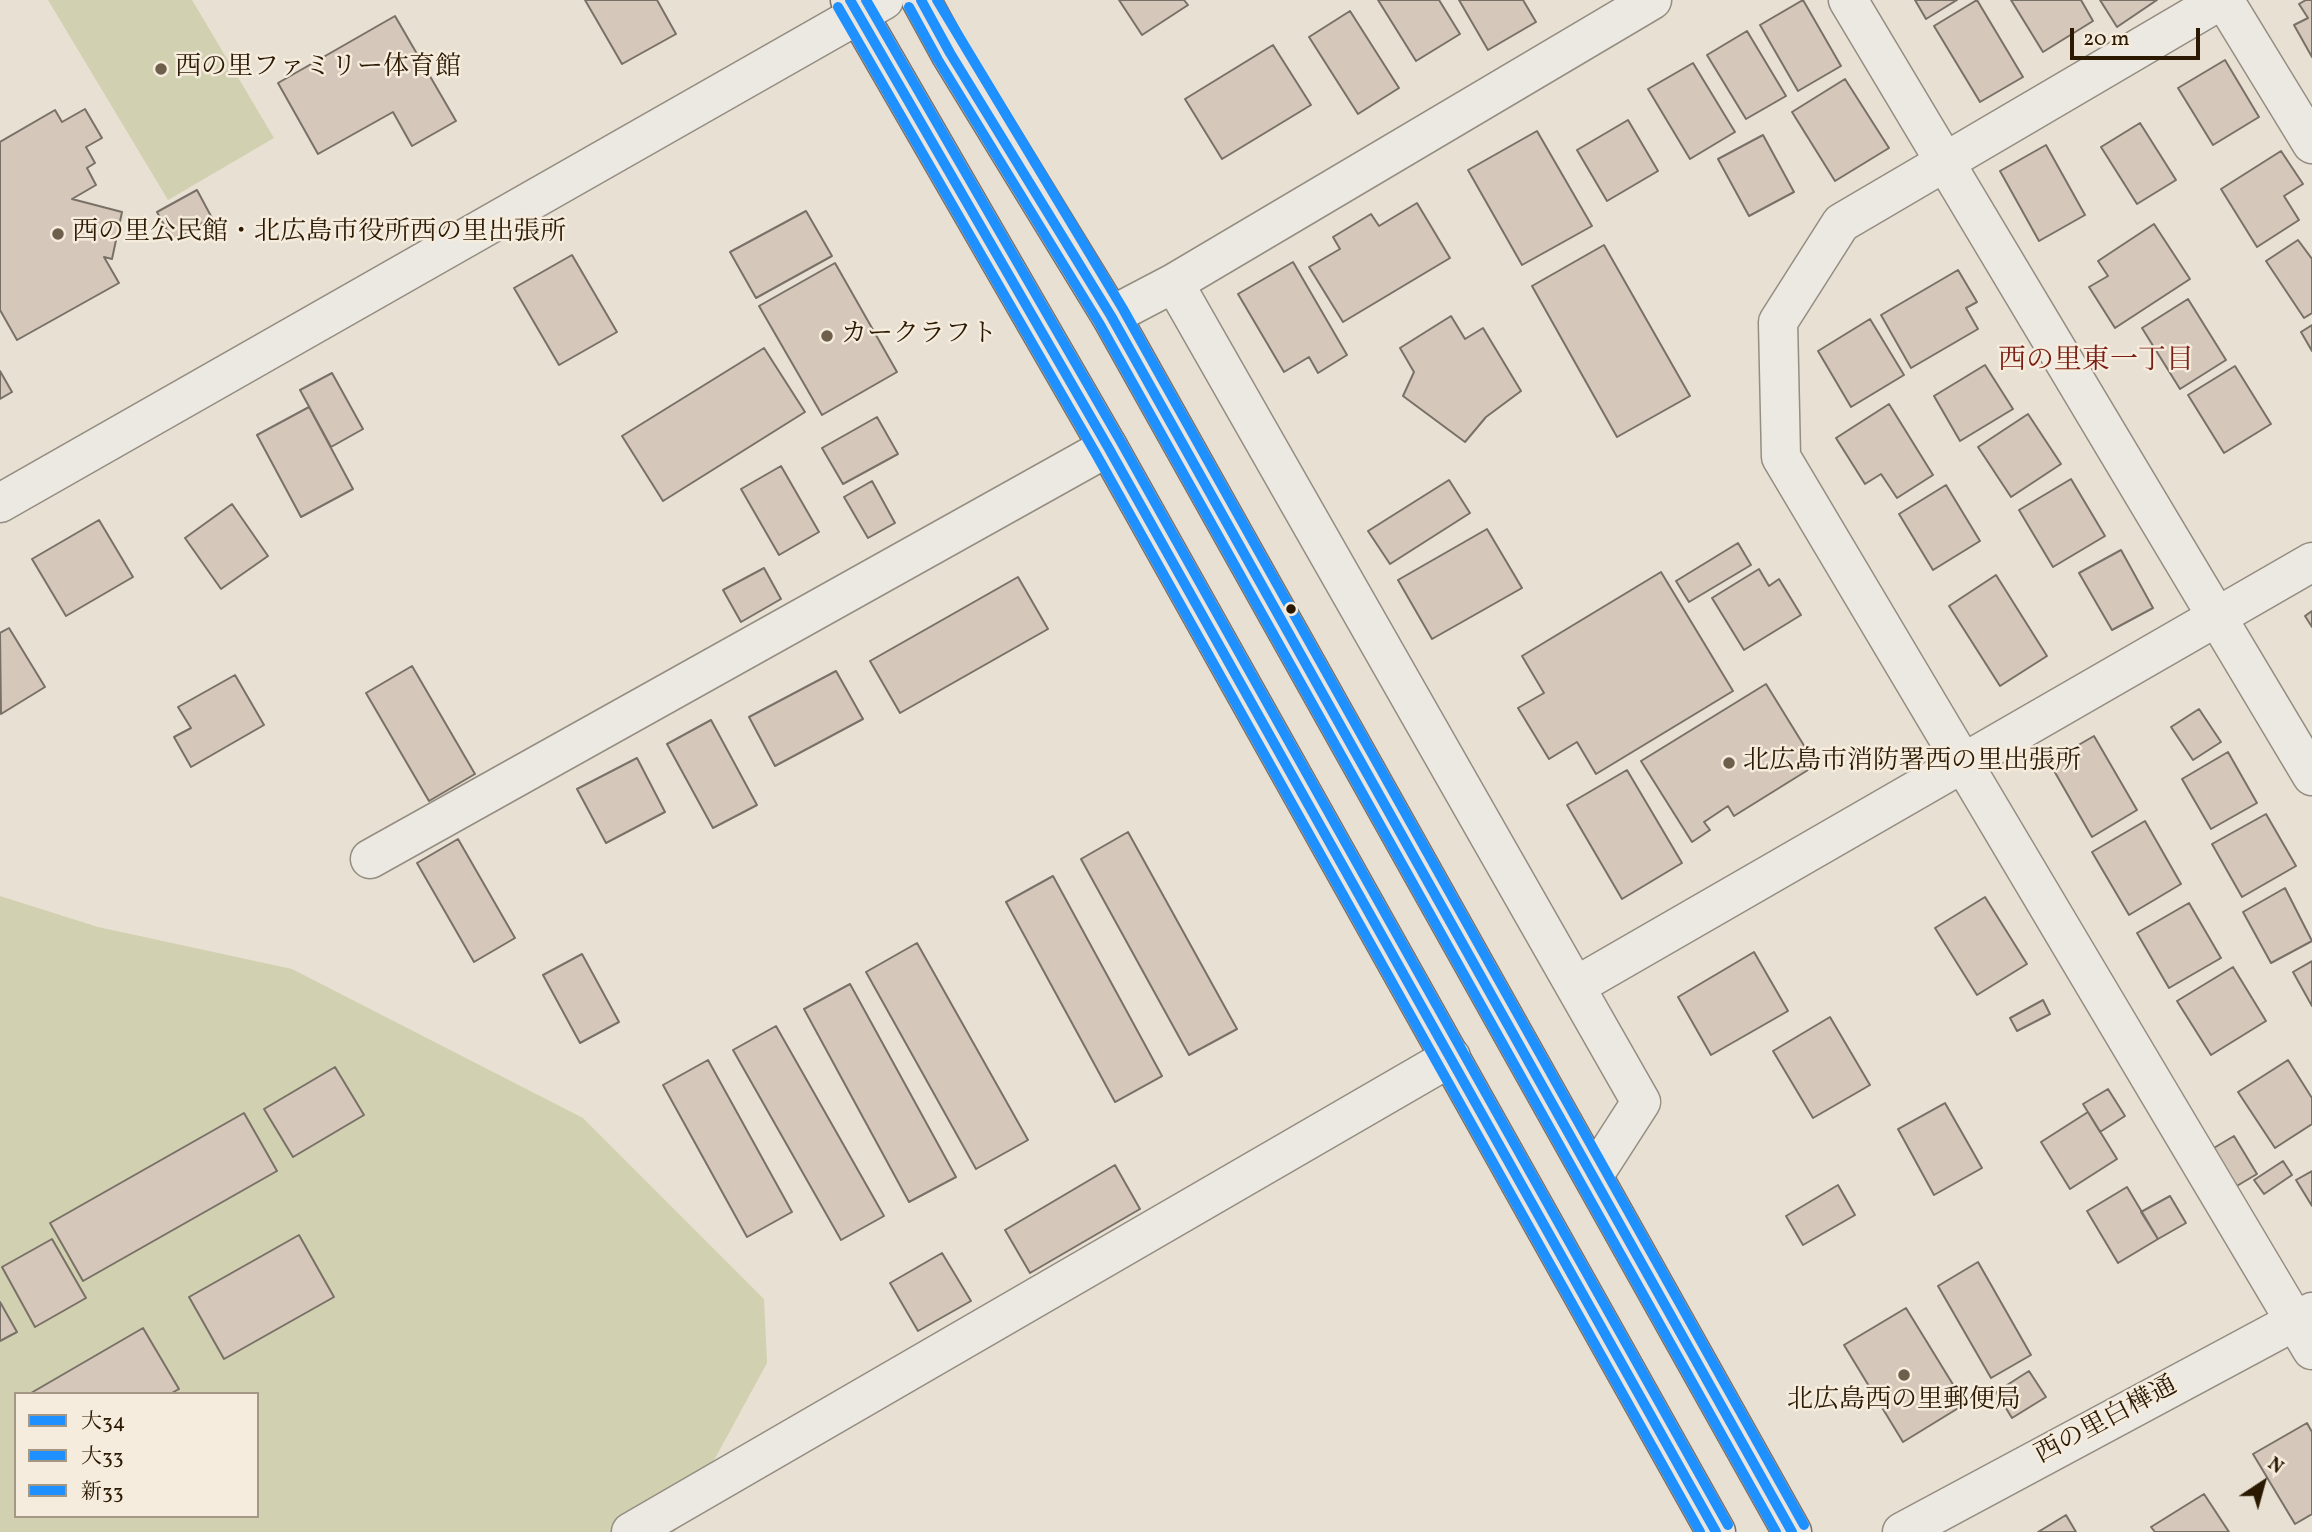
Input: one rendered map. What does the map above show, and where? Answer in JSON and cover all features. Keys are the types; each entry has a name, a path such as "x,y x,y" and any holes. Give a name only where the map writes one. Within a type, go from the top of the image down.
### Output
{"highway":[{"path":"921,0 950,53 1111,316 1792,1532"},
{"path":"864,5 1108,447 1716,1532"}],"street":[{"path":"1111,316 1174,283 1653,0"},
{"path":"1848,0 2312,776"},
{"path":"2306,1328 1781,457 1778,322 1841,223 2222,0 2312,144"},
{"path":"0,503 864,5"},
{"path":"1174,283 1641,1102 1594,1175"},
{"path":"369,859 1108,447"},
{"path":"1576,986 2312,562"},
{"path":"631,1532 1451,1057"},
{"name":"西の里白樺通","path":"1902,1532 2306,1328"}],"green space":[{"name":"西の里ファミリー体育館","path":"48,0 192,0 274,138 168,200"},
{"path":"0,896 98,927 292,969 583,1118 764,1299 767,1363 675,1532 0,1532"}],"building":[{"path":"585,0 657,0 676,34 622,64"},
{"path":"1119,0 1184,0 1188,5 1142,35"},
{"path":"1378,0 1439,0 1460,34 1416,61"},
{"path":"1459,0 1523,0 1536,22 1488,50"},
{"path":"1803,0 1841,66 1798,91 1760,25"},
{"path":"1915,0 1957,0 1926,19"},
{"path":"1977,0 2023,77 1980,102 1934,26"},
{"path":"2011,0 2081,0 2093,21 2043,52"},
{"path":"2100,0 2157,0 2117,27"},
{"path":"2312,0 2312,57 2294,25 2308,18 2299,4"},
{"path":"1350,11 1399,88 1358,114 1309,37"},
{"path":"395,16 456,121 412,146 393,112 318,154 278,83"},
{"path":"1747,31 1786,96 1746,119 1707,55"},
{"path":"1273,45 1311,105 1222,159 1185,99"},
{"path":"2225,60 2259,117 2213,145 2178,88"},
{"path":"1693,63 1735,132 1690,159 1648,89"},
{"path":"1845,79 1889,148 1835,181 1792,112"},
{"name":"西の里公民館・北広島市役所西の里出張所","path":"85,109 102,138 86,147 95,163 87,168 96,185 72,199 122,212 112,259 104,257 119,283 17,340 0,310 0,142 55,110 62,122"},
{"path":"1628,120 1658,171 1607,201 1577,150"},
{"path":"2140,123 2176,180 2137,204 2101,147"},
{"path":"1537,131 1592,226 1522,265 1468,170"},
{"path":"1763,135 1794,192 1749,216 1718,159"},
{"path":"2046,145 2085,215 2039,241 2000,171"},
{"path":"2281,151 2303,184 2284,196 2299,220 2257,247 2221,189"},
{"path":"197,190 212,218 172,240 157,212"},
{"path":"1417,203 1450,258 1343,322 1309,267 1340,249 1333,237 1371,214 1379,226"},
{"path":"806,211 832,256 756,298 730,252"},
{"path":"2154,224 2190,279 2115,328 2089,287 2108,276 2098,261"},
{"path":"2298,240 2312,259 2312,313 2304,318 2266,261"},
{"path":"1604,245 1690,396 1617,437 1532,286"},
{"path":"572,255 617,332 559,365 514,288"},
{"path":"1293,262 1347,355 1318,373 1309,357 1284,372 1238,294"},
{"path":"835,263 897,372 822,415 759,306"},
{"path":"1958,270 1977,302 1966,308 1978,329 1911,368 1881,315"},
{"path":"2188,299 2226,360 2180,389 2142,328"},
{"path":"1451,316 1465,339 1483,328 1521,391 1486,417 1465,442 1403,396 1414,372 1400,348"},
{"path":"1870,319 1904,375 1851,407 1818,351"},
{"path":"2312,325 2312,351 2301,332"},
{"path":"764,348 805,412 663,501 622,436"},
{"path":"1985,365 2013,409 1960,441 1934,396"},
{"path":"2235,366 2271,424 2224,453 2188,395"},
{"path":"0,371 12,392 0,399"},
{"path":"332,373 363,429 331,447 300,390"},
{"path":"1889,404 1933,475 1897,498 1881,474 1865,484 1836,438"},
{"path":"309,407 353,489 301,517 257,435"},
{"path":"2028,414 2061,464 2011,497 1978,447"},
{"path":"877,417 898,454 843,484 822,448"},
{"path":"781,466 819,532 779,555 741,489"},
{"path":"2071,479 2105,536 2053,567 2019,510"},
{"path":"1449,480 1470,513 1390,564 1368,531"},
{"path":"872,481 895,523 868,538 844,497"},
{"path":"1946,485 1980,541 1933,570 1899,514"},
{"path":"232,504 268,556 221,589 185,538"},
{"path":"99,520 133,577 66,616 32,559"},
{"path":"1487,529 1522,588 1432,639 1398,580"},
{"path":"1738,543 1751,565 1689,602 1676,581"},
{"path":"2121,550 2153,608 2112,630 2079,573"},
{"path":"764,568 781,599 741,622 723,590"},
{"path":"1759,569 1769,586 1779,579 1801,615 1744,650 1712,598"},
{"path":"1661,572 1733,691 1596,774 1577,742 1549,759 1518,708 1544,693 1522,656"},
{"path":"1996,575 2047,656 2000,686 1949,606"},
{"path":"1018,577 1048,629 900,713 870,661"},
{"path":"2312,611 2312,627 2305,616"},
{"path":"9,628 45,687 1,714 0,633"},
{"path":"412,666 475,774 429,801 366,693"},
{"path":"836,671 863,719 775,766 749,717"},
{"path":"235,675 264,725 191,767 174,737 191,728 178,707"},
{"name":"北広島市消防署西の里出張所","path":"1766,684 1816,765 1734,816 1728,806 1704,822 1710,830 1692,842 1641,761"},
{"path":"2199,709 2221,742 2193,760 2171,727"},
{"path":"711,720 757,805 713,828 667,744"},
{"path":"2094,736 2137,810 2092,837 2049,762"},
{"path":"2228,752 2257,803 2211,829 2182,779"},
{"path":"637,758 665,812 606,843 577,789"},
{"path":"1627,770 1682,863 1622,899 1567,805"},
{"path":"2266,814 2296,866 2242,897 2212,844"},
{"path":"2145,821 2181,884 2129,915 2092,852"},
{"path":"1128,832 1237,1029 1189,1055 1081,859"},
{"path":"458,839 515,938 474,962 417,863"},
{"path":"1053,876 1162,1076 1115,1102 1006,902"},
{"path":"2285,888 2312,941 2271,963 2243,912"},
{"path":"1985,897 2027,964 1977,995 1935,928"},
{"path":"2189,903 2221,958 2169,988 2137,933"},
{"path":"917,943 1028,1140 976,1169 866,972"},
{"path":"1754,952 1788,1011 1711,1055 1678,997"},
{"path":"582,954 619,1022 580,1043 543,975"},
{"path":"2312,961 2312,1006 2293,972"},
{"path":"2233,967 2266,1021 2211,1055 2177,1001"},
{"path":"850,984 956,1177 909,1202 804,1009"},
{"path":"2043,1000 2050,1014 2017,1031 2010,1018"},
{"path":"1830,1017 1870,1085 1813,1118 1773,1051"},
{"path":"776,1026 884,1216 841,1240 733,1050"},
{"path":"708,1060 792,1212 747,1237 663,1085"},
{"path":"2288,1060 2312,1098 2312,1124 2275,1148 2238,1092"},
{"path":"335,1067 364,1115 293,1157 264,1109"},
{"path":"2108,1089 2125,1116 2100,1132 2083,1104"},
{"path":"1945,1103 1982,1168 1934,1195 1898,1129"},
{"path":"2088,1112 2117,1159 2070,1189 2041,1142"},
{"path":"244,1113 277,1171 83,1281 50,1223"},
{"path":"2234,1136 2257,1174 2230,1190 2207,1152"},
{"path":"2283,1161 2292,1175 2264,1194 2254,1180"},
{"path":"1115,1165 1140,1209 1030,1273 1005,1230"},
{"path":"2312,1171 2312,1206 2296,1180"},
{"path":"1838,1185 1855,1215 1803,1245 1786,1216"},
{"path":"2127,1187 2158,1239 2118,1263 2087,1211"},
{"path":"2170,1196 2186,1223 2158,1239 2141,1212"},
{"path":"299,1235 334,1297 224,1359 189,1297"},
{"path":"52,1239 86,1298 35,1327 2,1267"},
{"path":"942,1253 971,1301 918,1331 890,1283"},
{"path":"1978,1262 2031,1355 1991,1378 1938,1286"},
{"path":"0,1302 17,1332 0,1341"},
{"name":"北広島西の里郵便局","path":"1906,1308 1965,1404 1903,1442 1844,1345"},
{"path":"143,1328 179,1389 174,1392 33,1392"},
{"path":"2029,1371 2046,1397 2012,1418 1996,1392"},
{"path":"2307,1423 2312,1432 2312,1514 2295,1524 2253,1454"},
{"path":"2204,1494 2229,1532 2155,1532 2151,1527"},
{"path":"2066,1515 2076,1532 2038,1532"}],"transit line":[{"name":"大34","path":"850,0 1108,447 1716,1532"},
{"name":"新33","path":"866,0 1120,440 1728,1525"},
{"name":"大34","path":"921,0 950,53 1111,316 1792,1532"},
{"name":"新33","path":"937,0 1123,309 1804,1525"},
{"name":"大33","path":"838,7 1096,454 1700,1532"},
{"name":"大33","path":"909,7 938,60 1099,323 1776,1532"}],"place":[{"name":"西の里ファミリー体育館","path":"161,69"},
{"name":"西の里公民館・北広島市役所西の里出張所","path":"58,234"},
{"name":"カークラフト","path":"827,336"},
{"name":"北広島市消防署西の里出張所","path":"1729,763"},
{"name":"北広島西の里郵便局","path":"1904,1375"}],"district":[{"name":"西の里東一丁目","path":"2096,363"}]}
